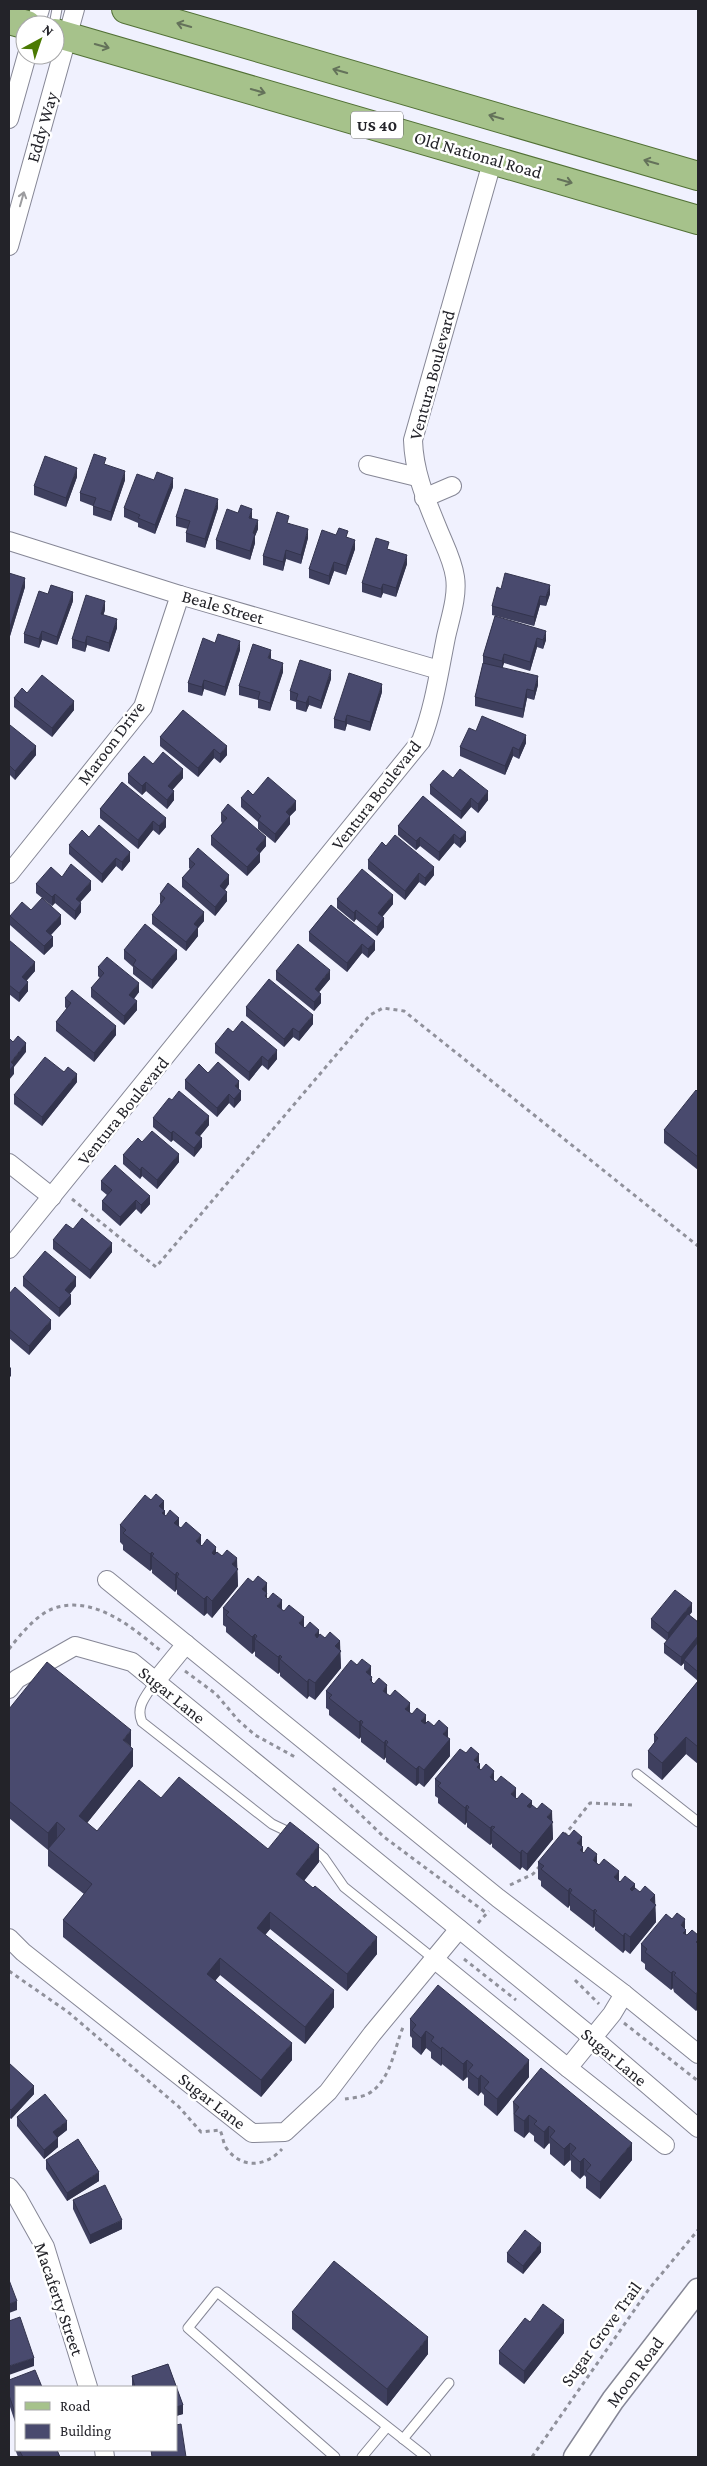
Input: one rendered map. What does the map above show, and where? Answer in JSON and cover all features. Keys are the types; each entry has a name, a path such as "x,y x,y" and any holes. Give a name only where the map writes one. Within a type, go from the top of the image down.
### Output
{"main road":[{"name":"US 40","path":"126,9 698,176"},
{"name":"Old National Road","path":"65,34 698,220"}],"street":[{"name":"Eddy Way","path":"65,23 75,9"},
{"name":"Eddy Way","path":"9,119 24,65"},
{"name":"Eddy Way","path":"9,246 50,65"},
{"name":"Ventura Boulevard","path":"9,1250 416,746 428,724 454,602 456,578 450,557 424,498 417,477 414,464 413,440 492,159"},
{"path":"368,464 417,477"},
{"path":"424,498 452,486"},
{"name":"Beale Street","path":"9,541 180,595 439,670"},
{"name":"Maroon Drive","path":"9,874 143,707 180,595"},
{"path":"9,1163 55,1193"},
{"path":"107,1580 498,1898 624,1994 698,2054"},
{"path":"156,1682 186,1644"},
{"name":"Sugar Lane","path":"9,1689 16,1679 75,1646 132,1662 593,2038 698,2128"},
{"name":"Sugar Lane","path":"9,1938 23,1952 252,2133 285,2132 328,2092 434,1959 463,1933"},
{"path":"434,1959 665,2146"},
{"path":"568,2068 612,2014 624,1994"},
{"name":"Macaferty Street","path":"9,2187 17,2197 45,2248 88,2386"},
{"name":"Moon Road","path":"575,2457 613,2400 698,2290"}],"lane":[{"path":"156,1682 140,1705 138,1714 142,1722 272,1824 296,1835 324,1858 344,1887 434,1959"},
{"path":"637,1774 698,1822"},
{"path":"335,2457 188,2328 217,2292 426,2457"},
{"path":"403,2439 449,2383"},
{"path":"362,2457 387,2427"}],"path":[{"path":"55,1193 156,1267 370,1015 383,1008 404,1011 698,1246"},
{"path":"561,1839 590,1803 632,1805"},
{"path":"463,1933 487,1913 507,1886 533,1874 544,1860"},
{"path":"487,1913 494,1919"},
{"path":"9,1971 68,2012 179,2107 201,2132 220,2130 225,2148 236,2159 247,2164 261,2163 277,2154 284,2147"},
{"path":"573,1977 593,1999 698,2081"},
{"path":"337,2101 367,2094 378,2085 389,2070 406,2019"},
{"name":"Sugar Grove Trail","path":"532,2457 650,2289 698,2230"}],"building":[{"path":"94,454 106,458 104,464 125,471 111,512 93,506 96,498 80,493"},
{"path":"45,456 77,468 66,498 34,486"},
{"path":"157,472 173,478 155,525 138,518 140,515 124,508 137,474 154,480"},
{"path":"185,489 218,499 205,539 186,533 190,521 176,517"},
{"path":"241,505 252,509 249,518 258,520 253,533 255,534 250,551 216,540 227,509 238,513"},
{"path":"277,512 289,516 287,523 308,529 301,555 286,550 283,562 263,556"},
{"path":"339,528 348,531 346,537 355,540 346,566 334,562 329,576 309,569 322,530 336,535"},
{"path":"376,538 389,542 387,549 407,555 396,588 383,584 381,589 362,583"},
{"path":"9,573 25,578 10,627 9,627"},
{"path":"505,573 550,585 546,597 540,596 534,617 492,606 497,587 501,589"},
{"path":"51,585 73,592 57,637 42,631 39,639 24,634 39,591 48,594"},
{"path":"86,595 105,601 101,614 117,619 109,643 87,636 85,643 72,639"},
{"path":"495,616 546,631 543,640 537,638 530,662 504,654 502,661 483,656"},
{"path":"218,634 240,641 225,687 204,680 202,687 188,683 203,638 215,643"},
{"path":"253,644 271,650 268,658 283,663 270,703 258,699 260,692 239,686"},
{"path":"300,660 331,670 321,701 309,696 306,703 296,700 298,694 290,691"},
{"path":"483,663 538,676 534,691 527,689 523,709 475,697"},
{"path":"349,673 382,684 370,722 347,715 345,722 334,719"},
{"path":"42,675 74,701 52,728 14,698 22,688 27,693"},
{"path":"183,710 227,746 220,754 214,749 198,768 160,737"},
{"path":"482,716 526,735 519,750 513,747 505,766 460,747 469,728 476,731"},
{"path":"10,725 36,746 15,771 9,765"},
{"path":"163,752 183,769 168,786 174,791 167,800 146,782 142,786 128,774 144,756 153,764"},
{"path":"460,769 488,791 478,804 471,798 461,811 430,785 443,770 453,778"},
{"path":"268,777 296,801 286,812 290,816 275,834 258,820 261,816 241,798 248,790 253,795"},
{"path":"122,782 166,818 159,826 153,821 138,840 100,809"},
{"path":"423,796 466,832 460,839 454,834 439,852 420,837 416,841 398,826"},
{"path":"228,804 266,837 256,849 260,853 247,867 211,836 227,818 221,813"},
{"path":"99,825 130,852 122,862 116,858 102,874 69,845 82,830 89,837"},
{"path":"395,835 434,867 425,878 419,873 405,891 368,860 382,842 386,846"},
{"path":"198,848 229,875 220,886 227,892 215,907 182,878 195,864 189,859"},
{"path":"71,864 91,881 76,899 81,903 75,911 55,894 52,897 36,884 51,867 62,877"},
{"path":"362,869 393,895 378,913 384,918 377,927 356,910 354,913 337,899"},
{"path":"168,883 204,912 194,924 198,927 186,942 152,915 165,898 160,894"},
{"path":"42,898 61,915 46,931 53,937 44,946 10,916 22,902 31,910"},
{"path":"331,905 375,941 368,949 362,944 347,963 309,932"},
{"path":"145,924 177,950 152,980 133,965 136,960 124,950"},
{"path":"9,940 35,962 22,977 28,982 19,993 9,985"},
{"path":"298,944 330,970 315,989 321,994 314,1002 276,971"},
{"path":"107,957 139,983 129,995 137,1001 124,1016 91,988 104,973 98,967"},
{"path":"269,979 313,1015 299,1032 293,1028 284,1039 246,1007"},
{"path":"72,990 116,1026 94,1053 56,1022 71,1003 65,998"},
{"path":"242,1021 277,1050 268,1061 262,1056 249,1072 215,1044 228,1028 233,1032"},
{"path":"18,1036 26,1043 11,1062 14,1065 9,1071 9,1038 13,1042"},
{"path":"45,1057 64,1072 68,1067 77,1074 42,1117 14,1095"},
{"path":"218,1062 239,1081 235,1086 241,1091 234,1099 229,1094 217,1108 185,1080 199,1064 208,1073"},
{"path":"696,1090 698,1092 698,1157 664,1130"},
{"path":"179,1091 209,1116 195,1133 202,1138 194,1148 153,1118 169,1098 172,1100"},
{"path":"152,1131 179,1154 157,1180 142,1167 140,1170 123,1155 138,1138 142,1142"},
{"path":"115,1165 150,1196 141,1205 136,1200 120,1217 102,1201 112,1190 101,1181"},
{"path":"82,1218 112,1243 90,1270 53,1240 66,1224 73,1229"},
{"path":"45,1251 76,1277 65,1290 71,1295 59,1308 23,1277"},
{"path":"15,1287 51,1320 29,1346 9,1329 9,1294"},
{"path":"156,1494 164,1501 159,1506 165,1511 162,1513 166,1516 170,1510 179,1518 174,1523 181,1528 186,1522 201,1535 196,1541 202,1546 207,1539 216,1547 212,1553 214,1555 217,1552 222,1556 227,1550 237,1558 232,1564 238,1569 212,1601 207,1596 204,1599 177,1577 179,1574 177,1572 175,1575 152,1556 154,1554 152,1552 150,1554 123,1533 126,1530 120,1525 145,1495 151,1500"},
{"path":"258,1576 267,1583 262,1589 267,1593 265,1596 268,1599 273,1593 282,1600 277,1606 284,1611 289,1605 304,1617 299,1623 305,1628 310,1622 319,1630 315,1635 317,1638 320,1634 325,1638 330,1632 340,1641 335,1646 341,1651 315,1683 309,1679 307,1682 280,1659 282,1657 280,1655 278,1657 255,1639 257,1636 255,1634 252,1637 226,1615 229,1612 223,1608 248,1578 253,1582"},
{"path":"675,1590 692,1603 668,1633 651,1619"},
{"path":"688,1614 698,1622 698,1636 681,1657 664,1644"},
{"path":"698,1642 698,1672 684,1660"},
{"path":"362,1659 371,1666 366,1672 372,1677 370,1680 374,1684 379,1678 387,1685 383,1691 390,1696 395,1690 410,1703 405,1709 412,1714 417,1708 426,1715 421,1721 425,1724 428,1721 434,1726 439,1720 448,1728 443,1734 450,1739 424,1770 419,1766 416,1769 386,1745 388,1742 386,1740 384,1743 361,1725 363,1722 361,1720 359,1722 329,1698 332,1695 326,1691 351,1660 357,1665"},
{"path":"47,1662 131,1730 123,1740 133,1749 79,1816 97,1831 139,1780 161,1798 179,1777 268,1849 290,1822 319,1845 296,1874 313,1888 315,1886 377,1937 347,1974 270,1912 257,1928 334,1990 305,2027 220,1958 207,1974 292,2043 261,2080 63,1920 92,1884 48,1849 65,1829 57,1822 48,1833 9,1801 9,1709"},
{"path":"698,1681 698,1747 686,1737 662,1763 648,1751 658,1738 654,1735"},
{"path":"471,1747 479,1754 474,1760 480,1764 477,1767 481,1770 486,1764 494,1771 490,1777 496,1782 501,1776 516,1788 511,1794 517,1799 522,1793 532,1801 527,1806 530,1808 532,1805 537,1809 542,1803 552,1811 547,1817 553,1822 527,1854 522,1850 520,1853 492,1830 495,1827 492,1826 490,1828 467,1810 469,1807 467,1805 465,1808 438,1786 441,1783 435,1779 460,1749 466,1753"},
{"path":"574,1830 582,1837 577,1843 583,1847 580,1850 584,1853 588,1847 597,1854 593,1860 599,1865 604,1859 619,1871 614,1877 620,1882 625,1876 635,1884 630,1889 632,1891 635,1888 640,1892 645,1886 655,1895 650,1900 656,1905 630,1937 625,1933 623,1936 595,1913 597,1911 595,1909 593,1911 570,1893 572,1890 570,1888 568,1891 541,1869 544,1866 538,1862 563,1832 569,1836"},
{"path":"677,1913 685,1919 681,1925 686,1930 683,1933 687,1935 692,1930 698,1935 696,1942 698,1944 698,1991 696,1994 674,1975 676,1973 673,1971 671,1973 645,1952 647,1949 641,1944 666,1914 672,1919"},
{"path":"438,1985 529,2060 497,2099 484,2088 489,2082 481,2075 478,2079 468,2071 473,2065 467,2060 463,2064 442,2047 441,2049 431,2041 434,2037 426,2031 421,2038 412,2030 416,2025 410,2019"},
{"path":"9,2063 34,2086 11,2110 9,2108"},
{"path":"541,2068 632,2143 600,2182 586,2171 591,2165 584,2158 580,2162 571,2154 576,2148 570,2143 564,2149 550,2137 555,2131 549,2126 544,2132 534,2124 537,2121 529,2115 524,2121 514,2114 519,2107 513,2102"},
{"path":"45,2094 67,2121 53,2132 58,2138 44,2150 17,2117"},
{"path":"78,2139 99,2172 67,2193 46,2160"},
{"path":"105,2185 122,2220 90,2235 73,2200"},
{"path":"525,2230 541,2243 523,2266 507,2253"},
{"path":"334,2261 428,2337 387,2389 292,2312"},
{"path":"9,2280 17,2301 9,2304"},
{"path":"543,2304 564,2320 524,2371 499,2351 525,2318 530,2322"},
{"path":"20,2317 34,2358 9,2366 9,2321"},
{"path":"168,2364 176,2386 135,2386 132,2376"},
{"path":"35,2370 42,2386 15,2386 15,2413 9,2395 9,2380"},
{"path":"178,2391 183,2405 178,2406"},
{"path":"181,2424 186,2457 152,2457 151,2451 178,2451 178,2425"},
{"path":"20,2451 57,2451 60,2457 23,2457"}]}
